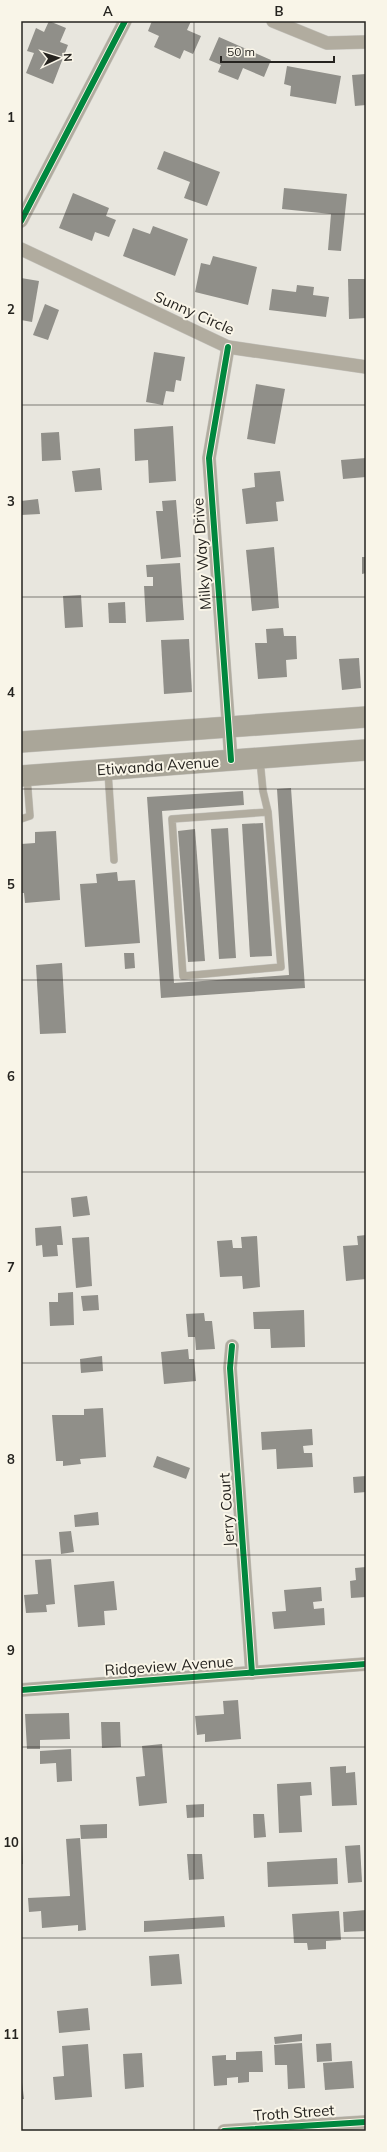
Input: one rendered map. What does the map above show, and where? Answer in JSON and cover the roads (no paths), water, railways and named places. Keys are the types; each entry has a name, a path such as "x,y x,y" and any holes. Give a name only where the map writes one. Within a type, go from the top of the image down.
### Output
{"main road":[{"path":"21,742 366,717"},
{"name":"Etiwanda Avenue","path":"24,776 366,750"}],"street":[{"path":"21,221 125,21"},
{"path":"273,21 327,44 366,42"},
{"name":"Sunny Circle","path":"21,249 228,347 366,367"},
{"name":"Milky Way Drive","path":"228,347 208,458 231,760"},
{"name":"Jerry Court","path":"232,1346 230,1368 252,1673"},
{"name":"Ridgeview Avenue","path":"21,1690 366,1664"},
{"name":"Troth Street","path":"224,2131 366,2122"}],"lane":[{"path":"260,758 263,791 268,812 281,967 183,976 172,819 268,812"},
{"path":"108,770 114,860"},
{"path":"21,819 30,816 24,776"}]}
